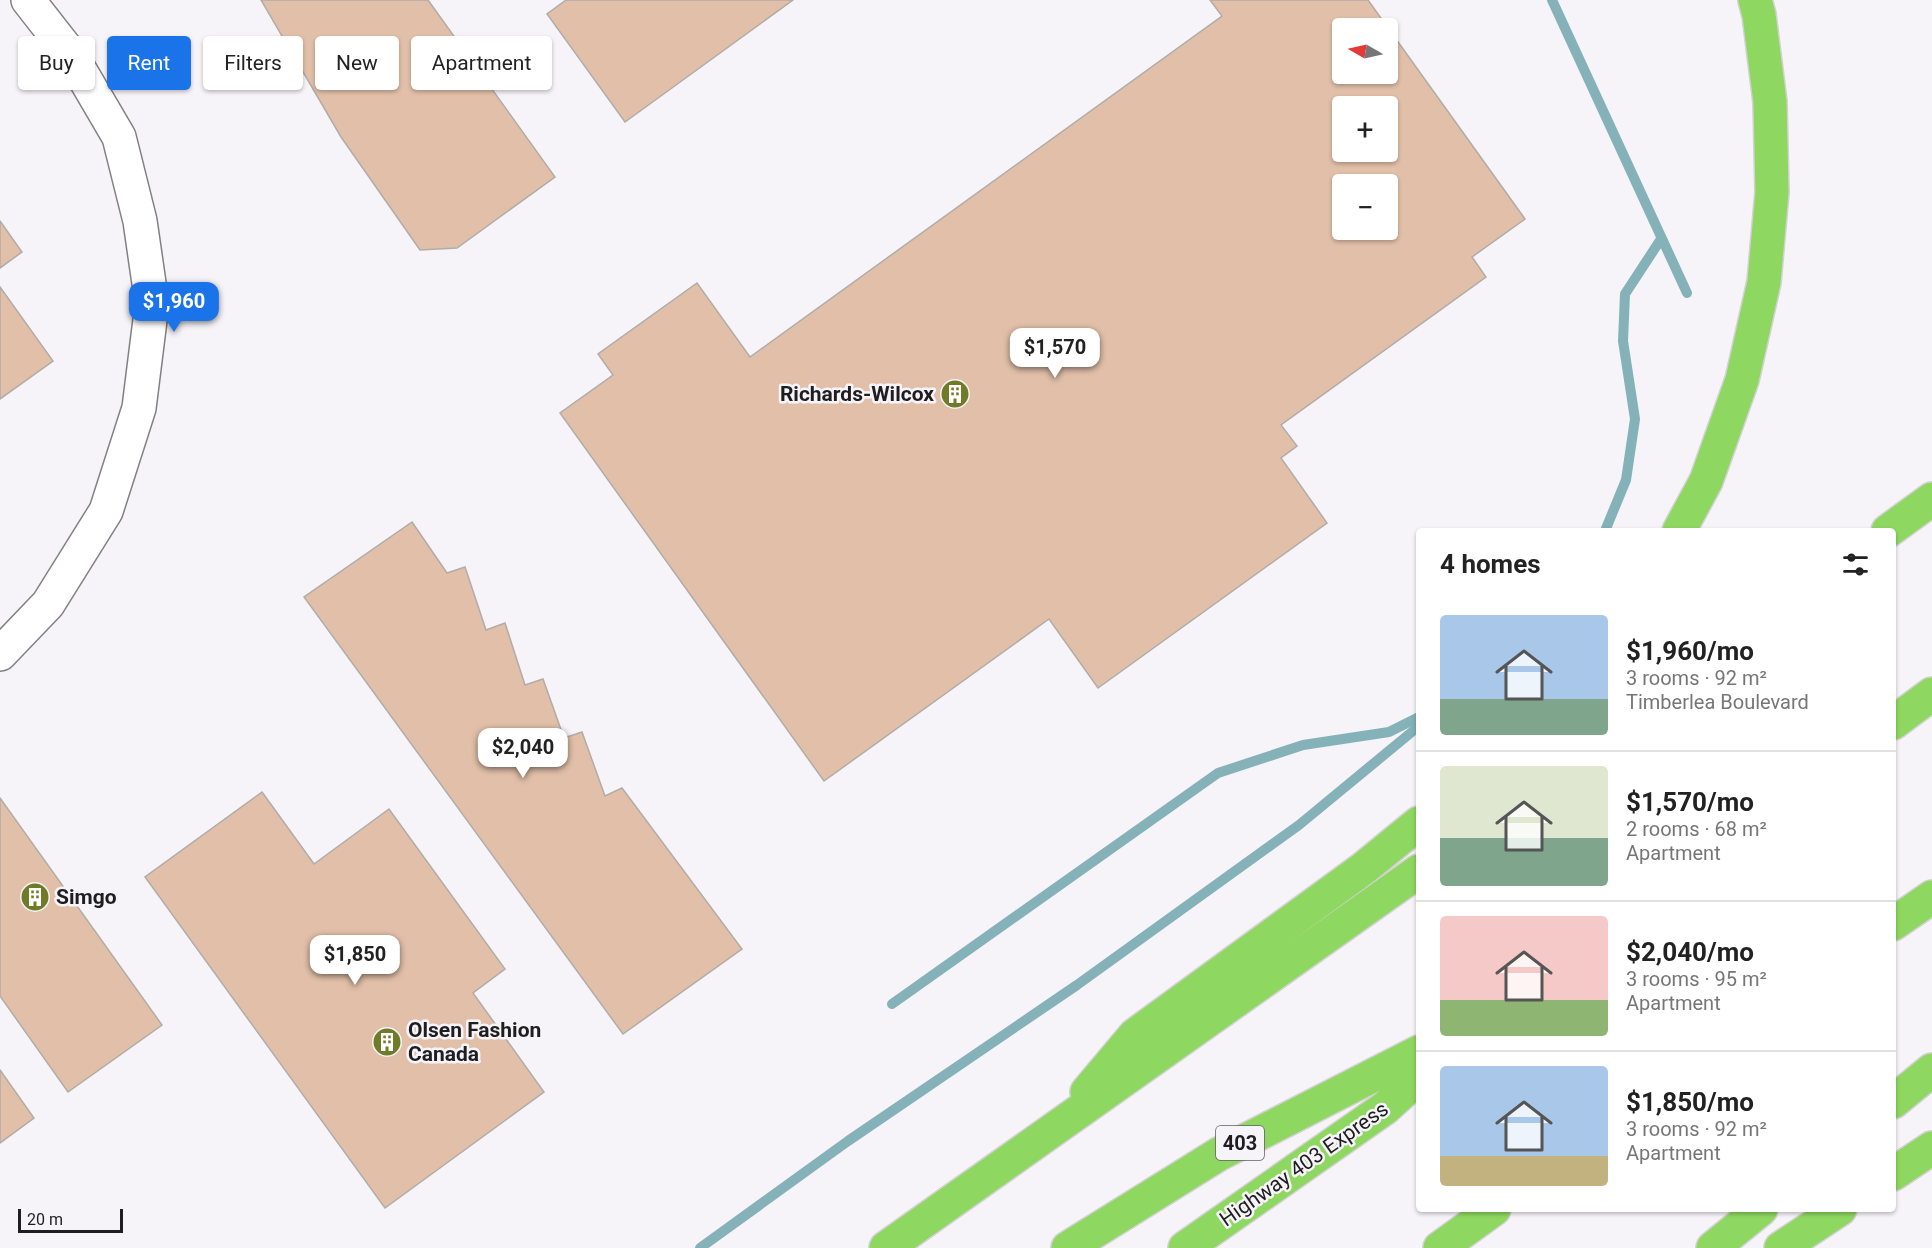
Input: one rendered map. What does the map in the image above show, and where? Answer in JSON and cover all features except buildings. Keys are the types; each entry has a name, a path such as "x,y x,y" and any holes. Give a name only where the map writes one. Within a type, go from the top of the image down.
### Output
{"highway":[{"path":"1680,528 1706,481 1742,380 1764,282 1772,192 1770,102 1755,0"},
{"path":"1892,528 1932,499"},
{"path":"1896,721 1932,694"},
{"path":"1057,1127 1135,1035 1364,868 1416,825"},
{"path":"886,1248 1416,873"},
{"path":"1896,922 1932,897"},
{"name":"403","path":"1068,1248 1219,1154 1416,1054"},
{"path":"1896,1100 1932,1070"},
{"name":"Highway 403 Express","path":"1185,1248 1385,1108 1416,1080"},
{"path":"1896,1172 1932,1148"},
{"path":"1440,1248 1490,1212"},
{"path":"1713,1248 1757,1212"},
{"path":"1781,1248 1835,1212"}],"street":[{"path":"0,654 48,604 106,511 138,408 152,304 140,221 119,137 71,55 28,0"}],"waterway":[{"path":"1552,0 1687,293"},
{"path":"1606,528 1626,480 1635,419 1623,341 1625,294 1661,239"},
{"path":"892,1004 1218,773 1303,745 1389,732 1416,718"},
{"path":"700,1248 848,1141 1077,985 1299,825 1416,728"}],"place":[{"name":"Richards-Wilcox","path":"955,394"},
{"name":"Simgo","path":"35,897"},
{"name":"Olsen Fashion Canada","path":"387,1042"}]}
